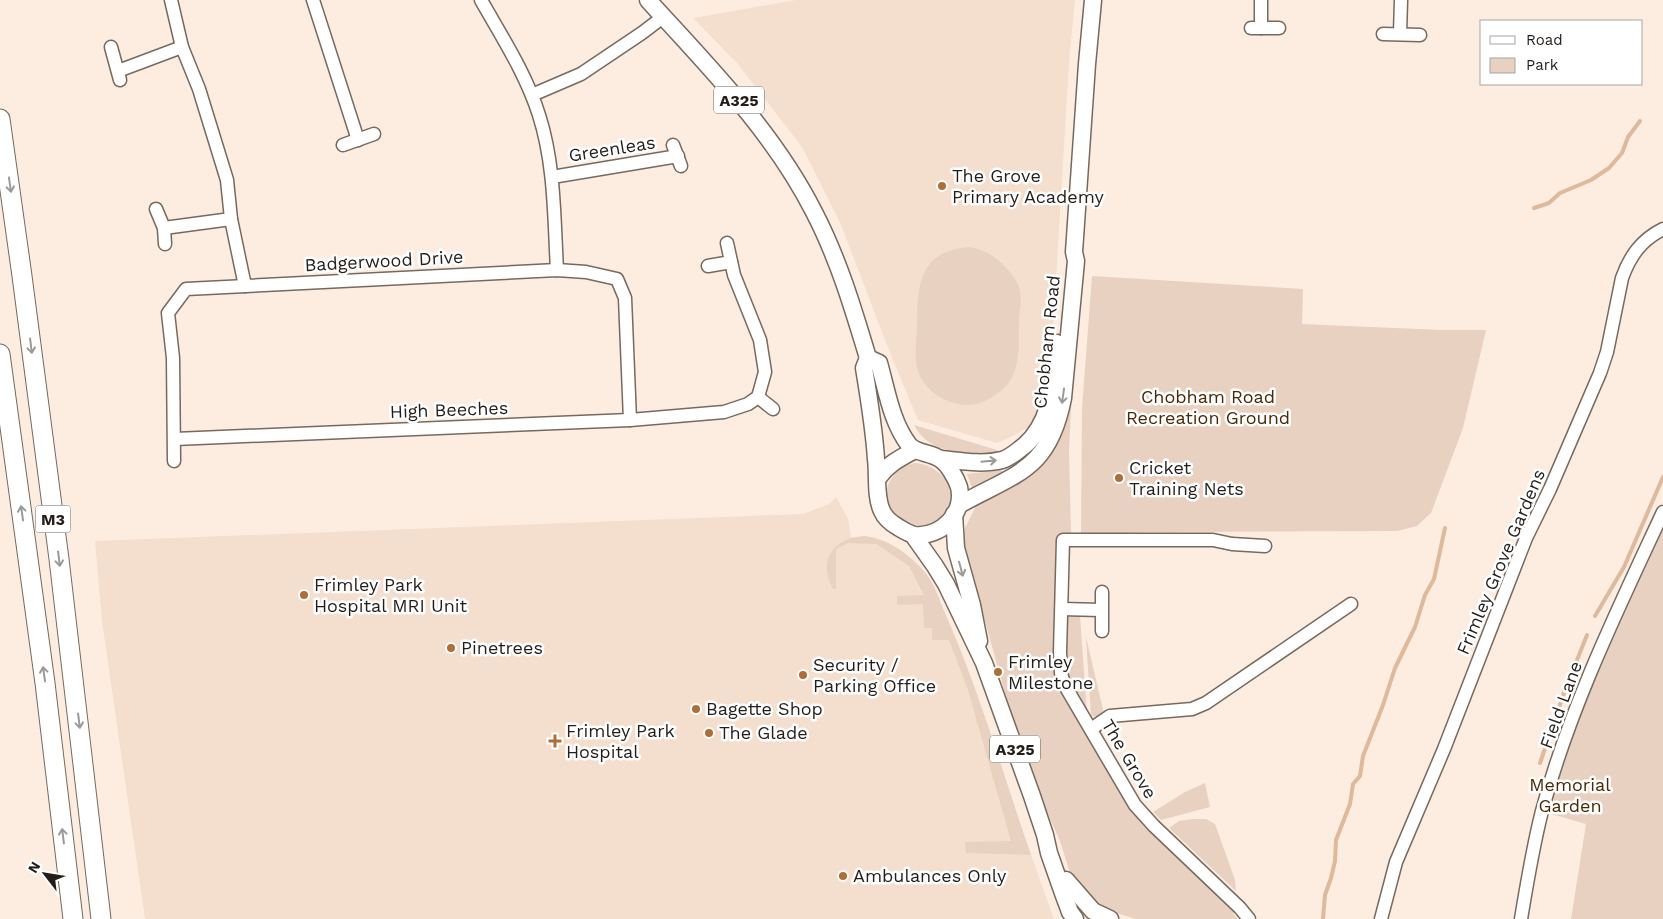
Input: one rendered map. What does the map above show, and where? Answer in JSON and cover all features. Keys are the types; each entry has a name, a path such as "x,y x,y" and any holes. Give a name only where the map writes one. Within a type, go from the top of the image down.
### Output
{"highway":[{"name":"M3","path":"0,120 59,559 101,919"},
{"name":"M3","path":"0,354 45,683 73,919"}],"main road":[{"name":"A325","path":"648,0 750,112 788,166 815,213 845,283 868,358 864,368 874,433 878,478"},
{"name":"Chobham Road","path":"957,510 1020,473 1030,465 1048,443 1056,428 1063,398 1076,261 1074,252 1093,0"},
{"name":"Chobham Road","path":"941,459 976,463 1003,460 1029,442 1042,424 1048,412 1052,388 1066,260 1074,252"},
{"name":"A325","path":"868,358 879,363 894,421 914,450"},
{"path":"914,450 941,459 955,477 959,488 957,510 949,523 936,532 928,534 913,535 890,522 882,513 878,501 878,478 891,464 914,450"},
{"name":"A325","path":"957,510 956,548 972,605 984,663"},
{"name":"A325","path":"913,535 946,584 984,663 1045,835 1049,853 1070,912 1075,918"},
{"name":"A325","path":"1045,835 1056,852 1076,912 1075,918"},
{"path":"1066,880 1093,911 1110,919"}],"street":[{"path":"171,0 182,47 199,89 227,180 231,219 245,286"},
{"path":"313,0 358,140"},
{"path":"481,0 519,67 532,96 547,145 552,177 557,270"},
{"path":"1260,0 1256,28 1279,28"},
{"path":"1400,34 1402,0"},
{"path":"532,96 581,74 664,17"},
{"path":"1383,34 1420,35"},
{"path":"111,47 119,75 182,47"},
{"path":"343,145 374,134"},
{"name":"Greenleas","path":"552,177 677,156"},
{"path":"156,209 164,228 165,244"},
{"path":"164,228 231,219"},
{"name":"Frimley Grove Gardens","path":"1381,919 1396,862 1444,749 1526,538 1550,489 1600,373 1607,352 1622,278 1626,268 1638,247 1652,235 1663,229"},
{"path":"727,243 734,275 760,340 765,372 758,397 773,409"},
{"path":"708,266 731,262"},
{"name":"Badgerwood Drive","path":"174,461 173,358 168,313 186,289 557,270 586,272 617,279 625,298 630,420"},
{"name":"High Beeches","path":"175,439 630,420 724,412 748,404 758,397"},
{"name":"Field Lane","path":"1521,919 1543,810 1567,734 1603,642 1663,512"},
{"name":"The Grove","path":"1249,919 1135,805 1074,701 1060,673 1063,540 1213,540 1232,544 1265,546"},
{"path":"1102,592 1102,631"},
{"path":"1091,729 1110,716 1192,709 1206,703 1351,604"},
{"path":"1062,609 1101,610"}],"shaded area":[{"name":"The Grove Primary Academy","path":"796,0 1075,0 1069,62 1051,364 1041,402 1030,426 1011,437 997,443 918,420 841,225 802,147 737,63 693,18"},
{"name":"Frimley Park Hospital","path":"836,497 848,519 851,537 868,539 926,576 966,673 1054,919 145,919 102,621 95,541 803,514 829,504"}],"green space":[{"path":"970,247 982,250 1004,265 1019,286 1021,301 1015,371 1004,388 995,395 978,403 967,405 941,398 927,386 918,371 916,352 917,309 921,283 925,272 931,262 940,255"},
{"name":"Chobham Road Recreation Ground","path":"1092,276 1303,289 1302,324 1486,330 1463,428 1431,513 1417,526 1397,531 1148,532 1081,535 1082,408"},
{"path":"1073,371 1069,450 1071,534 1057,535 1055,678 1062,694 1080,720 1133,810 1175,855 1235,912 1233,914 1238,919 1136,919 1116,913 1103,906 1102,911 1073,883 1060,841 1046,810 1012,718 964,546 965,528 976,506 1058,439 1063,431"},
{"path":"914,425 997,450 999,457 964,454 940,448 921,435"},
{"path":"916,463 925,465 941,474 949,489 948,506 943,515 938,520 927,525 917,525 901,519 893,513 887,501 886,493 891,479 902,468"},
{"path":"1002,470 1003,474 972,488 967,474"},
{"name":"Memorial Garden","path":"1663,518 1663,919 1571,919 1586,824 1544,812 1577,715"},
{"path":"864,536 888,543 910,557 927,574 934,586 971,678 1031,855 966,853 965,842 1011,841 968,690 949,640 932,640 932,628 924,628 923,604 897,605 897,596 924,595 909,566 876,544 848,543 836,549 836,589 833,589 827,569 831,552 844,541"},
{"path":"1068,616 1080,616 1087,713 1071,684 1066,669"},
{"path":"1086,637 1104,714 1097,717 1091,716"},
{"path":"1205,783 1210,807 1161,820 1153,812 1185,792"},
{"path":"1206,819 1215,824 1235,880 1236,891 1169,828 1179,821"}],"waterway":[{"path":"1534,208 1549,203 1560,193 1591,180 1609,168 1622,153 1628,137 1640,121"},
{"path":"1595,616 1624,567 1663,477"},
{"path":"1323,919 1325,895 1335,861 1336,840 1350,804 1353,784 1360,776 1363,756 1395,668 1415,627 1425,595 1434,579 1445,528"},
{"path":"1540,763 1565,690 1587,635"}],"place":[{"name":"The Grove Primary Academy","path":"942,186"},
{"name":"Cricket Training Nets","path":"1119,478"},
{"name":"Frimley Park Hospital MRI Unit","path":"304,595"},
{"name":"Pinetrees","path":"451,648"},
{"name":"Frimley Milestone","path":"998,672"},
{"name":"Security / Parking Office","path":"803,675"},
{"name":"Bagette Shop","path":"696,709"},
{"name":"The Glade","path":"709,733"},
{"name":"Frimley Park Hospital","path":"555,741"},
{"name":"Ambulances Only","path":"843,876"}]}
